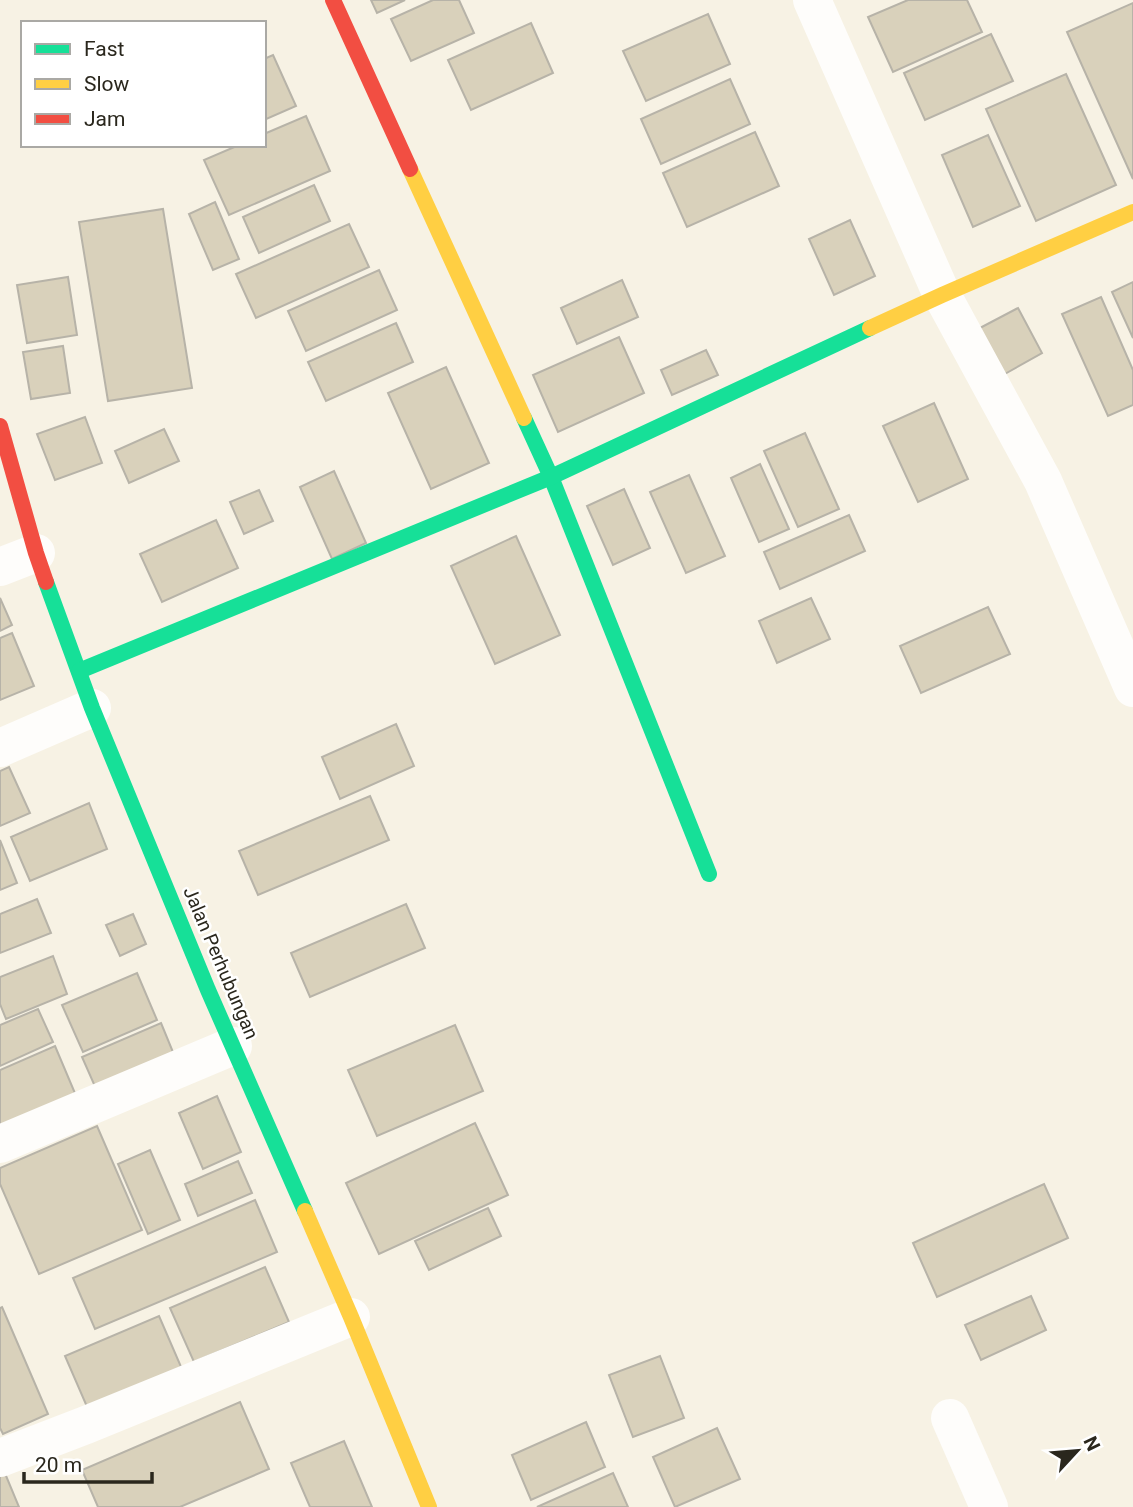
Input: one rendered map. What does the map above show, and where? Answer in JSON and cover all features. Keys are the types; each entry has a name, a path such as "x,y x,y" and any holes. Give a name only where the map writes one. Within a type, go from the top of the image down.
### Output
{"street":[{"path":"333,0 551,477 709,874"},
{"path":"812,0 943,295 1043,481 1133,688"},
{"path":"79,671 551,477 943,295 1133,212"},
{"name":"Jalan Perhubungan","path":"0,426 36,553 92,708 429,1507"},
{"path":"0,567 36,553"},
{"path":"0,748 92,708"},
{"path":"0,1144 233,1046"},
{"path":"0,1458 351,1317"},
{"path":"950,1418 989,1507"}],"building":[{"path":"371,0 405,0 377,13"},
{"path":"433,0 459,0 474,33 411,61 391,19"},
{"path":"908,0 967,0 982,32 893,72 868,17"},
{"path":"1133,3 1133,179 1067,32"},
{"path":"708,14 730,64 646,101 623,51"},
{"path":"531,23 553,73 471,110 448,60"},
{"path":"991,34 1013,81 925,120 904,73"},
{"path":"273,55 296,106 266,119 266,58"},
{"path":"1066,74 1116,185 1036,221 986,109"},
{"path":"730,79 750,124 661,164 641,119"},
{"path":"306,116 330,171 229,215 204,160 234,147 266,147 266,133"},
{"path":"755,132 779,186 687,227 663,173"},
{"path":"988,135 1020,206 973,227 942,155"},
{"path":"314,185 330,221 259,253 243,217"},
{"path":"215,202 239,259 213,270 189,214"},
{"path":"163,209 192,388 108,401 79,222"},
{"path":"850,220 875,276 834,295 809,239"},
{"path":"349,224 369,267 256,318 236,274"},
{"path":"379,270 397,310 306,351 288,311"},
{"path":"68,277 77,335 27,343 17,285"},
{"path":"622,280 638,317 577,344 561,308"},
{"path":"1133,282 1133,338 1112,292"},
{"path":"1101,297 1133,370 1133,405 1108,416 1062,314"},
{"path":"1018,308 1042,353 1003,375 978,329"},
{"path":"396,323 413,362 326,401 308,362"},
{"path":"619,337 644,393 558,432 533,375"},
{"path":"63,346 70,393 31,399 23,352"},
{"path":"706,350 718,375 672,395 661,370"},
{"path":"446,367 489,463 431,489 388,393"},
{"path":"934,403 968,479 918,502 883,426"},
{"path":"85,417 102,463 55,480 37,434"},
{"path":"164,429 179,461 129,483 115,451"},
{"path":"805,433 839,509 798,527 764,451"},
{"path":"760,464 789,529 759,542 731,478"},
{"path":"334,471 366,543 332,559 300,487"},
{"path":"689,475 725,556 686,573 650,492"},
{"path":"624,489 650,548 613,565 587,506"},
{"path":"259,490 273,521 244,534 230,502"},
{"path":"849,515 865,551 780,589 764,552"},
{"path":"216,520 238,568 162,602 140,554"},
{"path":"516,536 560,635 495,664 451,566"},
{"path":"0,598 12,625 0,631"},
{"path":"811,598 830,639 777,663 759,621"},
{"path":"988,607 1010,654 921,693 900,646"},
{"path":"12,633 34,686 0,700 0,638"},
{"path":"396,724 414,766 340,799 322,757"},
{"path":"9,767 30,813 0,826 0,771"},
{"path":"370,796 389,840 258,895 239,851"},
{"path":"89,803 107,849 30,881 11,837"},
{"path":"0,840 17,883 0,890"},
{"path":"37,899 51,933 0,953 0,914"},
{"path":"406,904 425,948 310,997 291,953"},
{"path":"133,914 146,944 120,956 106,925"},
{"path":"53,956 67,994 6,1019 0,1004 0,977"},
{"path":"137,973 157,1020 83,1052 62,1005"},
{"path":"38,1009 53,1042 0,1066 0,1025"},
{"path":"161,1023 175,1057 97,1091 82,1057"},
{"path":"455,1025 483,1091 377,1136 348,1070"},
{"path":"55,1046 77,1098 0,1131 0,1070"},
{"path":"217,1096 241,1152 203,1169 179,1113"},
{"path":"475,1123 508,1195 379,1254 346,1183"},
{"path":"97,1126 142,1230 39,1274 0,1184 0,1168"},
{"path":"150,1150 180,1220 148,1234 118,1164"},
{"path":"238,1161 252,1193 198,1216 185,1184"},
{"path":"1044,1184 1068,1238 937,1297 913,1243"},
{"path":"255,1200 277,1252 95,1329 73,1278"},
{"path":"488,1208 501,1236 429,1270 415,1241"},
{"path":"265,1267 289,1322 194,1362 170,1308"},
{"path":"1031,1296 1046,1330 981,1360 965,1325"},
{"path":"2,1307 48,1414 3,1434 0,1428"},
{"path":"159,1316 185,1376 91,1416 65,1356"},
{"path":"660,1356 684,1418 633,1437 609,1375"},
{"path":"240,1402 269,1469 180,1507 98,1507 82,1470"},
{"path":"586,1422 605,1467 531,1500 512,1455"},
{"path":"717,1428 740,1479 675,1507 653,1457"},
{"path":"344,1441 372,1507 310,1507 291,1463"},
{"path":"4,1471 19,1507 0,1507 0,1472"},
{"path":"613,1473 628,1507 537,1507"}],"traffic: fast":[{"path":"79,671 551,477 870,328"},
{"path":"524,418 551,477 709,874"},
{"path":"46,582 92,708 208,990 305,1211"}],"traffic: slow":[{"path":"410,169 524,418"},
{"path":"870,328 1133,212"},
{"path":"305,1211 429,1507"}],"traffic: jam":[{"path":"333,0 410,169"},
{"path":"0,426 46,582"}]}
